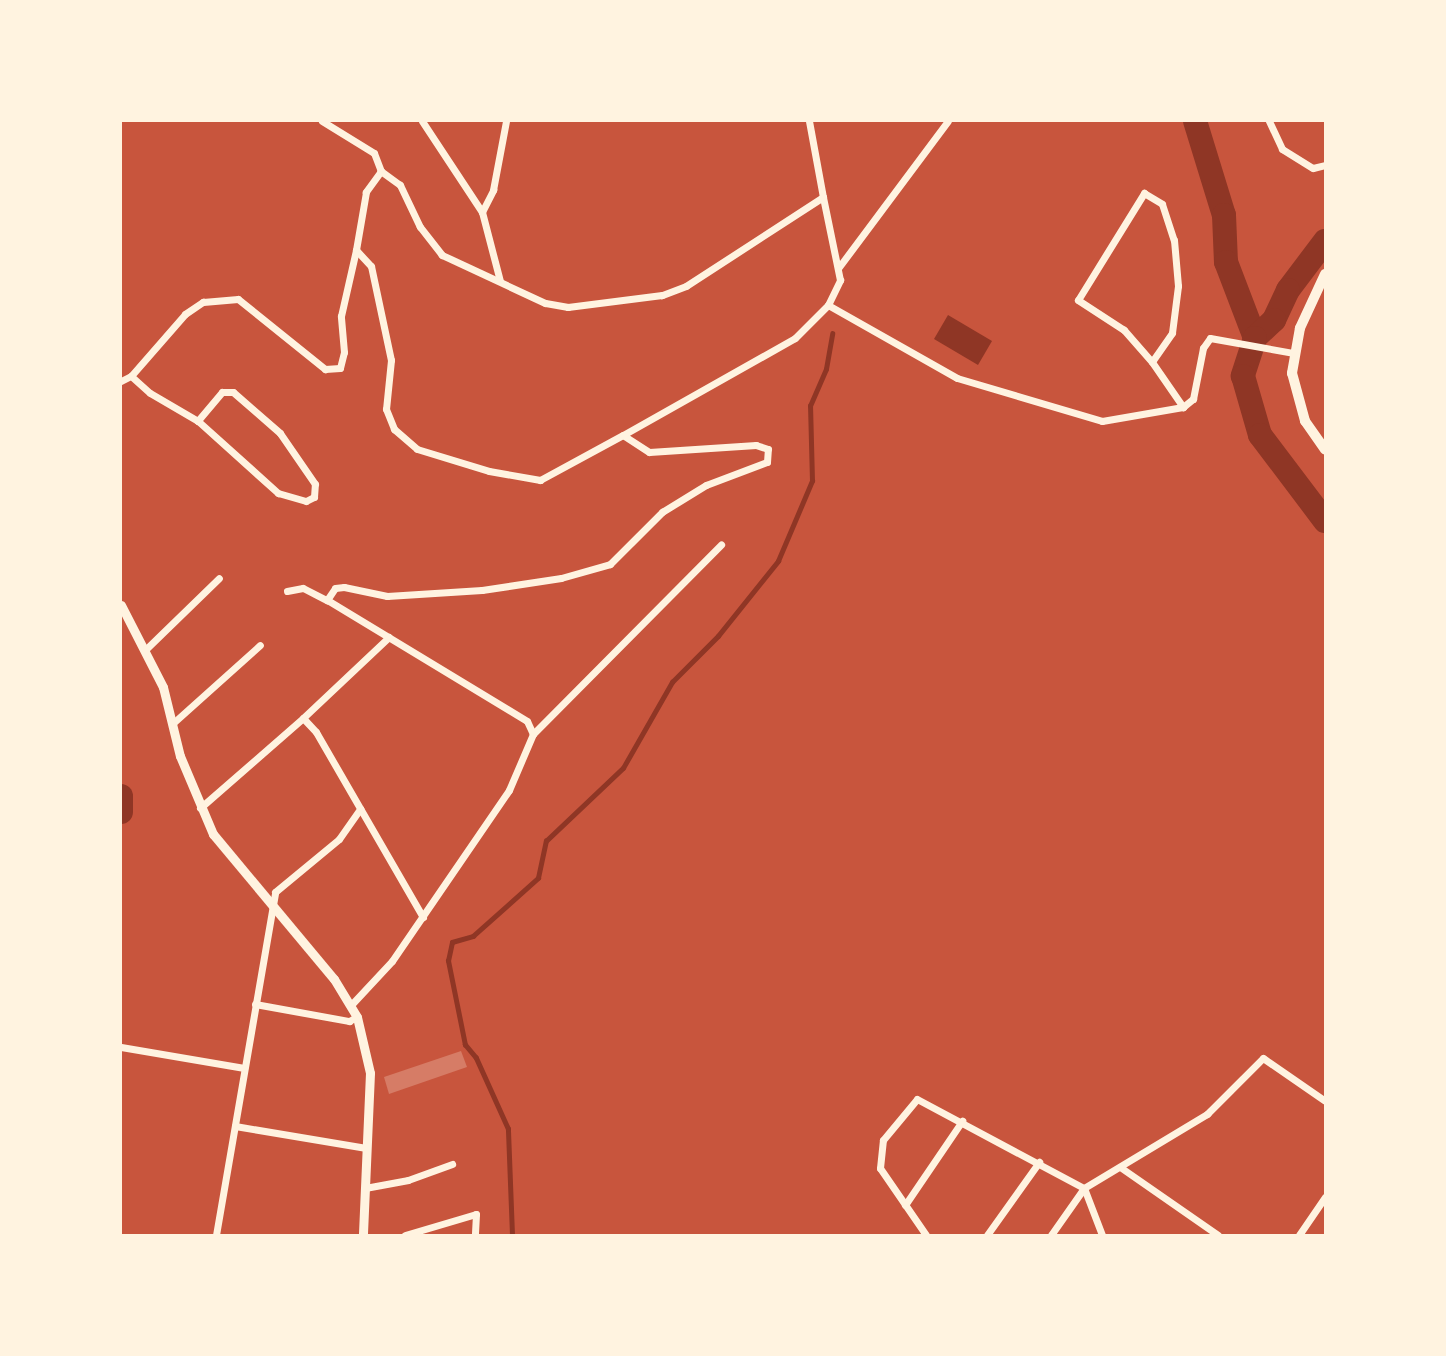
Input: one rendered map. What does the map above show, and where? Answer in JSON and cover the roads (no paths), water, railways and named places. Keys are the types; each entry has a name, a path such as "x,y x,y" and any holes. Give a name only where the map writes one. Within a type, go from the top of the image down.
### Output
{"main road":[{"path":"1325,274 1293,353 1300,408 1325,450"}],"street":[{"path":"322,121 374,153 381,171 400,185 420,227 442,254 545,303 568,307 662,295 686,286 823,197"},
{"path":"422,121 482,212 500,281"},
{"path":"482,212 493,190 506,121"},
{"path":"356,250 371,266 391,360 386,409 394,429 417,449 489,471 540,480 795,338 828,305 839,280 839,267 809,121"},
{"path":"839,267 948,121"},
{"path":"1269,121 1282,149 1313,168 1325,165"},
{"path":"121,381 131,376 185,314 203,302 238,299 325,369 340,368 344,352 341,316 366,191 381,171"},
{"path":"1152,362 1172,332 1178,286 1174,240 1162,204 1144,193 1078,300 1124,330 1152,362 1182,407"},
{"path":"828,305 957,378 1010,397 1102,421 1182,407 1193,399 1200,379 1203,348 1210,338 1222,338 1277,352 1293,353"},
{"path":"131,376 150,393 198,421 278,493 306,501 314,497 315,484 280,433 233,392 222,392 198,421"},
{"path":"327,600 335,588 344,587 387,596 482,590 561,578 610,564 663,512 706,485 767,461 768,449 756,445 649,452 623,435"},
{"path":"351,1005 423,917 509,790 533,734 721,545"},
{"path":"145,650 219,578"},
{"path":"287,591 303,588 327,600 527,721 533,734"},
{"path":"121,606 163,687 172,724 200,808 213,834 351,1005 357,1017 370,1073 363,1235"},
{"path":"200,808 303,718 389,637"},
{"path":"172,724 260,645"},
{"path":"303,718 316,732 423,917"},
{"path":"216,1235 275,892 339,839 360,809"},
{"path":"255,1004 349,1021 357,1017"},
{"path":"121,1047 244,1068"},
{"path":"1051,1235 1084,1188 1208,1114 1263,1058 1325,1101"},
{"path":"926,1235 880,1168 883,1140 916,1099 1084,1188 1102,1235"},
{"path":"905,1205 962,1121"},
{"path":"234,1126 366,1148"},
{"path":"987,1235 1039,1163"},
{"path":"365,1188 408,1180 452,1164"},
{"path":"1120,1167 1218,1235"},
{"path":"1299,1235 1325,1197"},
{"path":"405,1235 476,1214 475,1235"}],"waterway":[{"path":"1195,121 1224,215 1226,262 1255,338"},
{"path":"1325,241 1288,290 1274,320 1255,338 1243,376 1260,435 1325,521"},
{"path":"512,1235 508,1129 476,1058 465,1045 448,961 452,942 473,936 538,878 546,841 623,768 672,682 718,636 778,561 812,481 810,406 826,369 832,334"},
{"path":"121,796 121,812"}]}
